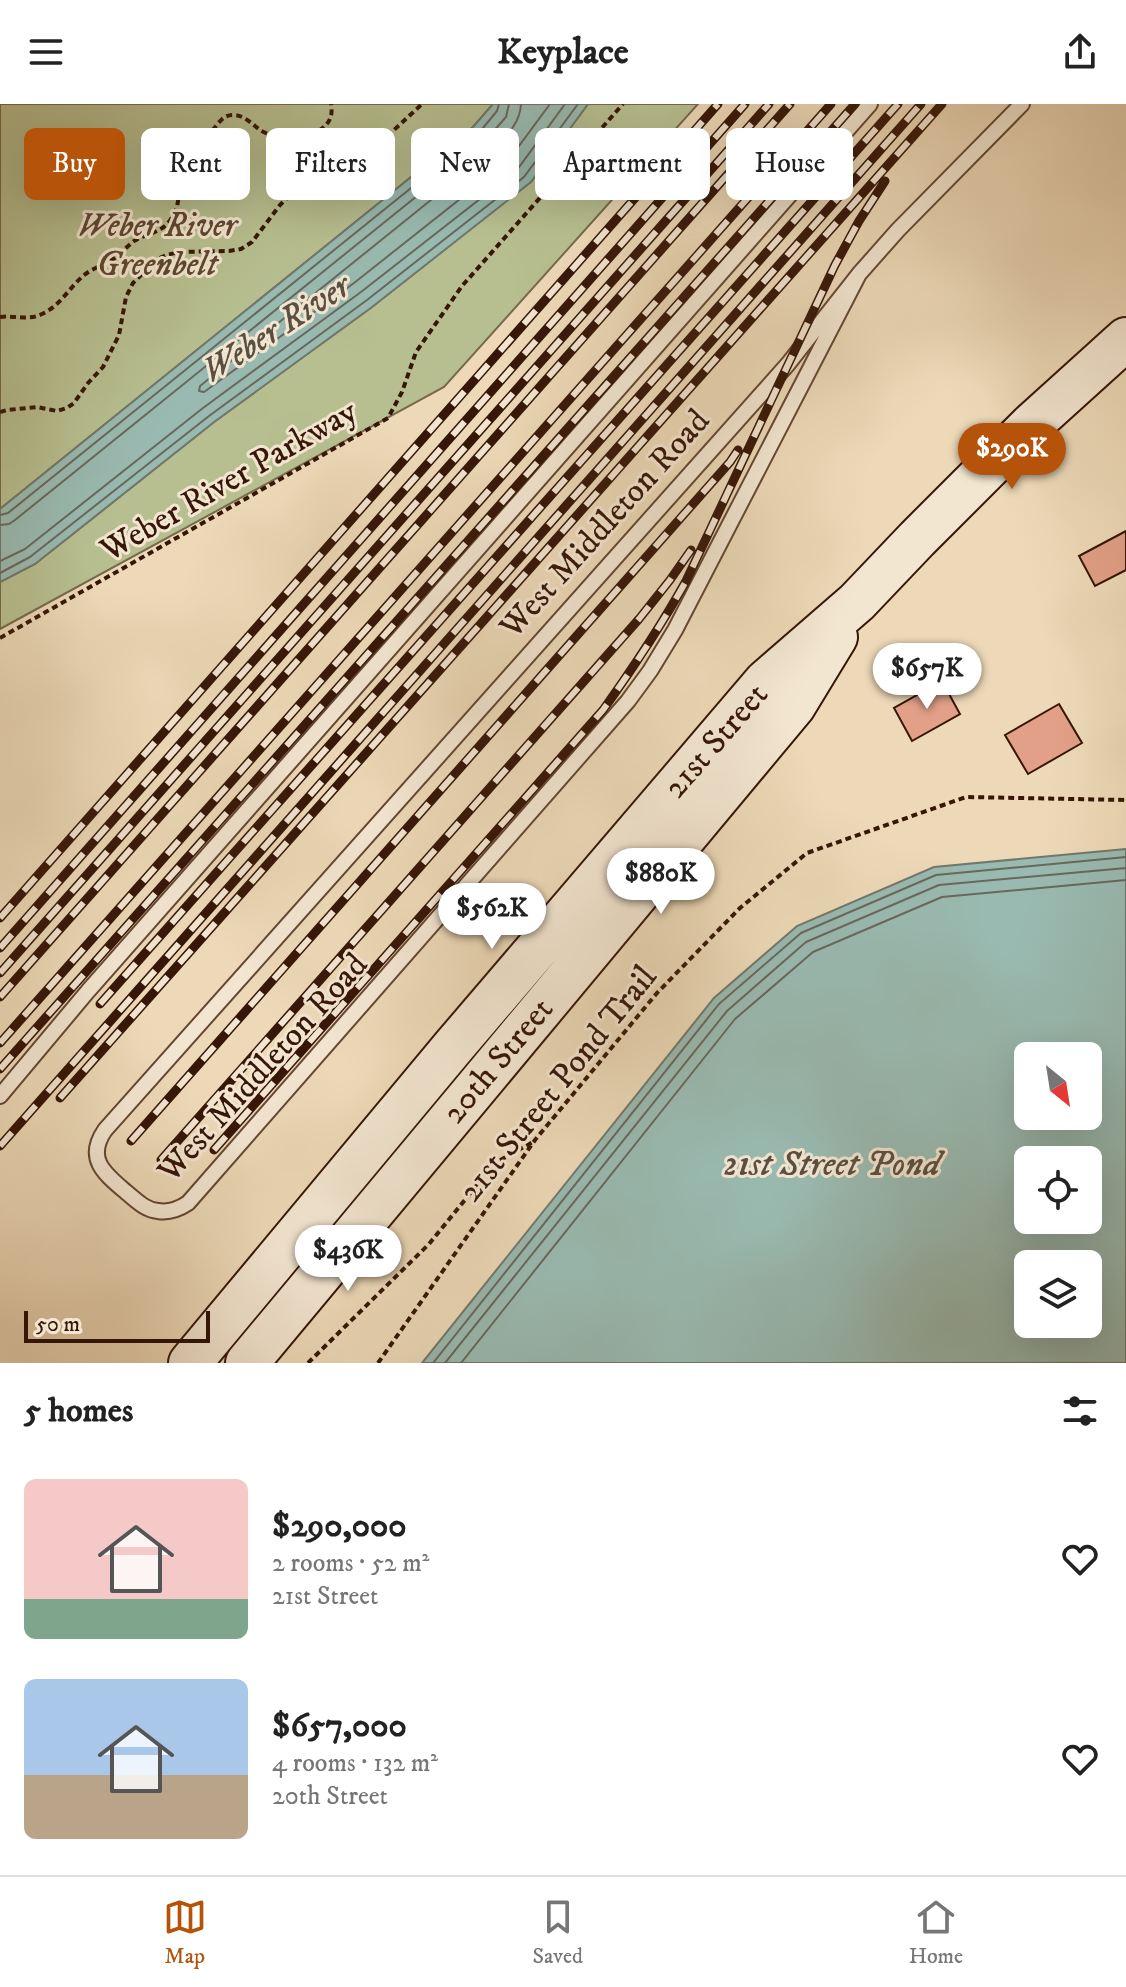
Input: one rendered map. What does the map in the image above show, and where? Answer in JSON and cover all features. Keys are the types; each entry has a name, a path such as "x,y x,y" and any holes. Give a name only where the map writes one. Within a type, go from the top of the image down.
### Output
{"main road":[{"name":"21st Street","path":"190,1363 454,1046 766,681 857,602 1031,425 1126,339"},
{"name":"20th Street","path":"247,1363 794,706 857,602"}],"lane":[{"path":"0,1096 88,991 870,104"},
{"name":"West Middleton Road","path":"859,274 675,630 628,701 188,1203 169,1212 148,1209 139,1203 98,1163 97,1146 105,1130 788,364 859,274 939,187 1022,104"}],"path":[{"path":"0,317 26,318 47,312 83,276 112,260 132,242 162,229 171,220 180,194 172,153 177,146 209,134 219,121 235,114 269,135 304,138 329,122 331,104"},
{"path":"0,412 37,407 57,411 74,403 103,367 119,335 126,297 133,283 156,260 180,252 241,249 252,242 295,190 394,130 422,104"},
{"name":"Weber River Parkway","path":"0,638 388,418 402,392 416,352 462,286 623,104"},
{"name":"21st Street Pond Trail","path":"378,1363 535,1140 657,993 740,908 807,853 966,797 1126,800"},
{"path":"308,1363 429,1244 495,1163 535,1140"}],"green space":[{"name":"Weber River Greenbelt","path":"0,104 493,104 472,128 411,128 411,177 395,190 395,128 266,128 266,200 383,200 0,509"},
{"name":"Weber River Greenbelt","path":"588,104 698,104 676,128 570,128"},
{"name":"Weber River Greenbelt","path":"535,175 535,200 612,200 444,387 0,629 0,582 35,564 214,422 372,307 507,200 519,200 519,191"}],"water":[{"path":"493,104 588,104 570,128 535,128 535,177 519,191 519,128 473,127"},
{"name":"Weber River","path":"411,177 411,200 508,200 372,307 214,422 35,564 0,582 0,509 383,200 395,200 395,190"},
{"name":"21st Street Pond","path":"1126,849 1126,1363 422,1363 714,998 797,926 934,867"}],"building":[{"path":"1126,531 1126,570 1095,586 1079,556"},
{"path":"942,681 960,714 912,741 894,708"},
{"path":"1059,704 1082,743 1028,774 1005,735"}],"railway":[{"path":"0,918 718,104"},
{"path":"0,948 745,104"},
{"path":"0,973 769,104"},
{"path":"0,997 790,104"},
{"path":"0,1043 831,104"},
{"path":"0,1069 855,104"},
{"path":"100,1004 898,104"},
{"path":"0,1146 921,104"},
{"path":"60,1098 942,104"},
{"path":"214,1150 603,710 657,631 686,581 835,265 885,181"},
{"path":"131,1141 738,450"},
{"path":"161,1160 639,619 691,550"}]}
